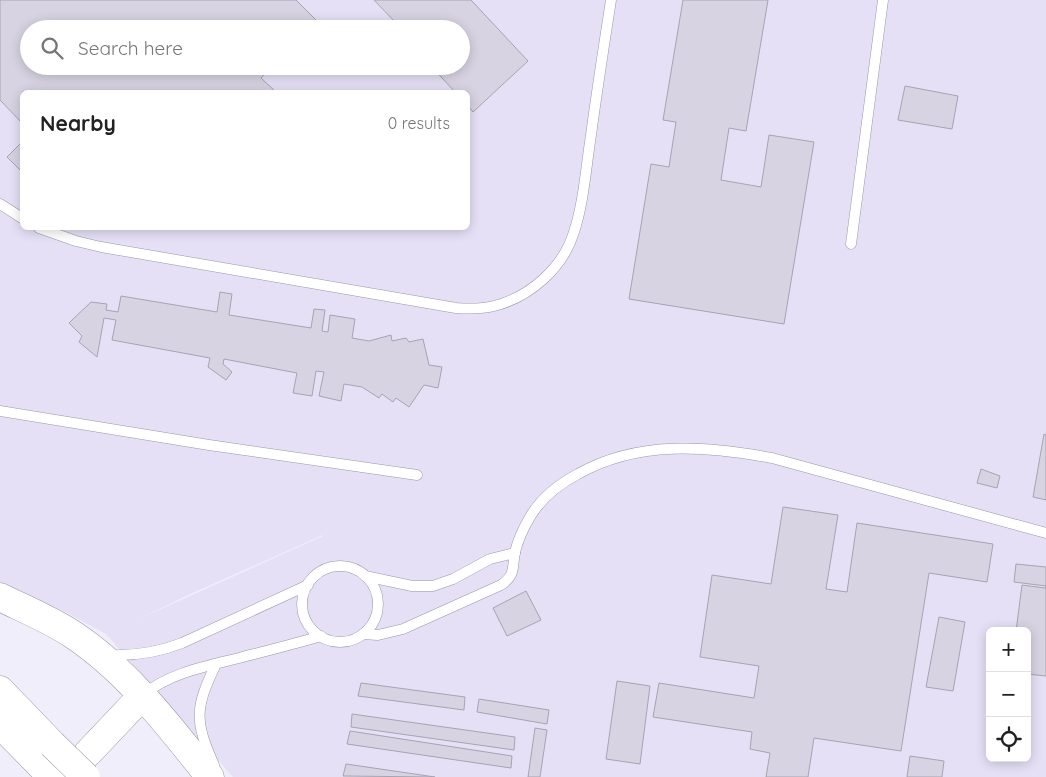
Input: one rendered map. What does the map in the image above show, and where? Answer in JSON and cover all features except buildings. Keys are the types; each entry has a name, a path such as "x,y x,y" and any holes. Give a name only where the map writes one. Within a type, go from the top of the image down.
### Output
{"main road":[{"path":"0,597 58,626 99,655 142,696 210,777"},
{"path":"0,690 46,760"},
{"path":"0,724 46,760 87,765 142,696"}],"lane":[{"path":"45,230 101,247 456,308 474,309 494,306 514,299 529,291 557,266 574,233 611,0"},
{"path":"851,244 883,0"},
{"path":"0,204 20,217"},
{"path":"0,411 416,475"},
{"path":"363,634 378,635 403,628 506,582 512,574 515,564 515,553 525,526 538,504 562,483 592,466 639,452 688,448 730,451 772,458 1046,533"},
{"path":"365,576 377,594 378,606 371,626 363,634 349,641 338,642 313,631 303,614 304,594 308,585 319,573 334,567 351,568 365,576 412,586 433,586 453,579 490,559 515,553"},
{"path":"99,655 138,655 164,650 308,585"},
{"path":"142,696 158,684 168,680 216,664 321,636"},
{"path":"216,664 202,695 199,719 204,741 220,777"}],"shaded area":[{"path":"0,0 1046,0 1046,777 233,777 106,634 67,613 0,583","holes":["323,536 141,618 188,595"]}]}
